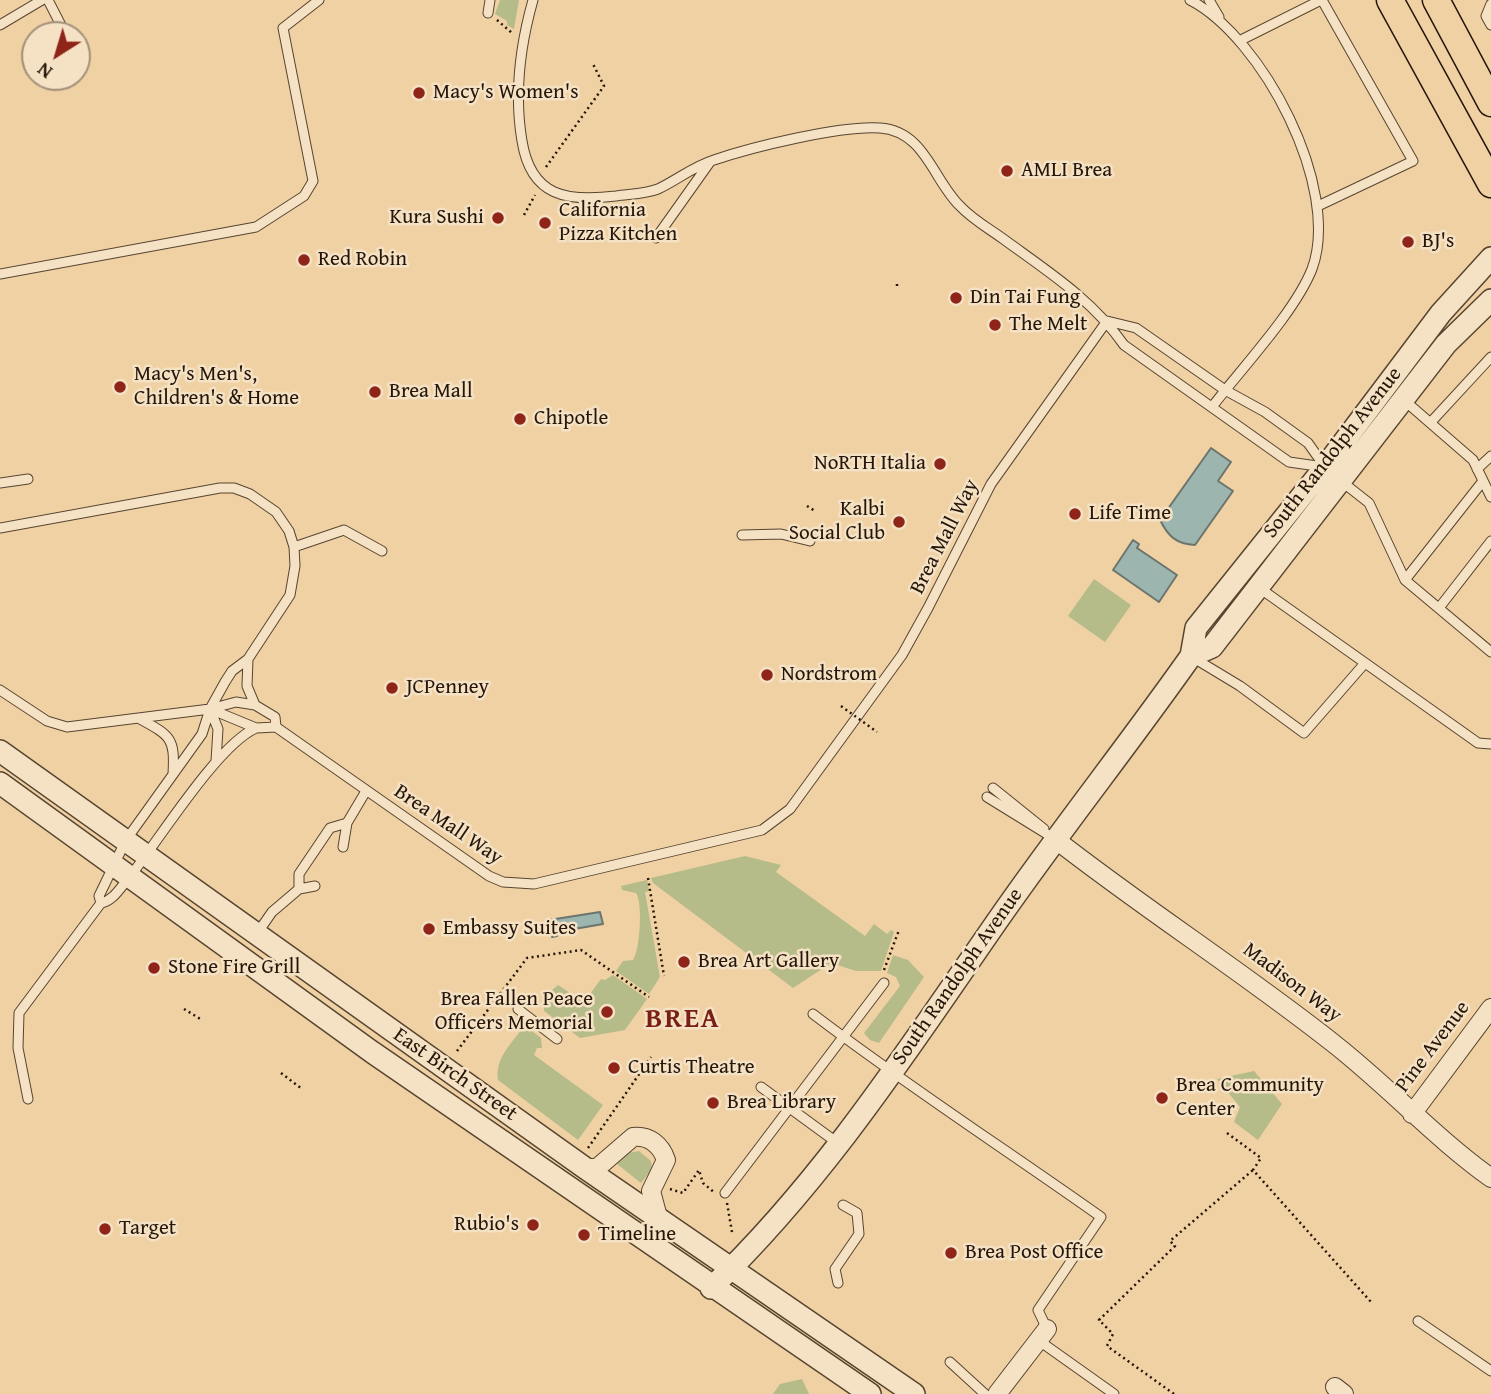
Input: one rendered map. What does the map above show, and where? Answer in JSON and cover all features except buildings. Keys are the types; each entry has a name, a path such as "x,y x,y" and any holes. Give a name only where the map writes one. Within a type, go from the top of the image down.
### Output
{"main road":[{"path":"1390,0 1491,184"},
{"path":"1436,0 1491,103"}],"street":[{"name":"South Randolph Avenue","path":"1191,656 1212,647 1258,587 1441,313 1491,258"},
{"name":"South Randolph Avenue","path":"711,1287 732,1268 839,1144 1055,839 1191,656 1196,628 1333,474 1405,401 1446,344 1491,300"},
{"name":"East Birch Street","path":"0,751 255,936 589,1159 658,1217 914,1394"},
{"name":"East Birch Street","path":"0,783 372,1052 856,1390"},
{"name":"Madison Way","path":"1055,839 1122,892 1202,944 1336,1045 1454,1151 1491,1178"},
{"name":"Pine Avenue","path":"1412,1114 1491,1008"},
{"path":"589,1159 597,1168 633,1137 650,1140 659,1146 666,1160 651,1191 658,1217"},
{"path":"997,1394 1043,1334"}],"lane":[{"path":"0,25 42,0"},
{"path":"48,0 59,21"},
{"path":"0,274 256,227 304,196 313,181 283,28 319,0"},
{"path":"488,13 490,0"},
{"path":"533,0 517,96 525,156 539,181 560,195 588,199 655,190 711,160 765,146 856,130 880,128 897,133 918,146 959,206 1086,299 1107,321 1124,345 1289,461 1333,474"},
{"path":"1190,0 1220,19 1241,40 1304,150 1318,206 1319,238 1311,270 1281,317 1212,407"},
{"path":"1209,0 1220,19"},
{"path":"1241,40 1322,0 1413,161 1318,206"},
{"path":"1491,4 1486,16 1491,25"},
{"path":"656,238 711,160"},
{"path":"1107,321 1136,328 1308,443 1333,474 1369,503 1405,580 1491,652"},
{"name":"Brea Mall Way","path":"256,705 275,717 276,727 489,876 518,884 561,878 749,834 778,821 790,809 902,654 929,608 991,484 1107,321"},
{"path":"1431,422 1491,357"},
{"path":"1405,401 1473,460 1491,497"},
{"path":"1478,469 1491,456"},
{"path":"0,483 28,479"},
{"path":"1405,580 1483,481"},
{"path":"0,528 234,488 250,494 276,512 289,531 294,547 295,566 290,595 248,659 232,671 210,709 202,734 126,841 122,870 108,902 101,904 19,1013 18,1048 28,1099"},
{"path":"294,547 344,530 382,551"},
{"path":"742,535 782,534 810,541"},
{"path":"1439,608 1491,541"},
{"path":"1258,587 1478,743 1491,744"},
{"path":"1191,656 1240,686 1304,733 1365,663"},
{"path":"248,659 247,686 256,705"},
{"path":"0,690 47,722 67,727 210,709 236,702 256,705"},
{"path":"210,709 257,728 276,727"},
{"path":"210,709 218,729 216,763"},
{"path":"141,719 171,739 174,748 173,775"},
{"path":"101,904 99,896 122,870 146,856 236,740 257,728"},
{"path":"993,788 1022,815 1055,839"},
{"path":"343,847 347,823 366,791"},
{"path":"987,797 1022,815"},
{"path":"299,889 299,874 330,828 347,823"},
{"path":"255,936 272,912 299,889 315,886"},
{"path":"725,1193 884,983"},
{"path":"518,1010 557,1039"},
{"path":"813,1014 890,1073 926,1093 1101,1217 1038,1310 1043,1334 1114,1394"},
{"path":"761,1087 839,1144"},
{"path":"838,1283 835,1269 859,1234 857,1213 843,1205"},
{"path":"1418,1321 1491,1371"},
{"path":"950,1362 985,1394"}],"path":[{"path":"488,13 514,35"},
{"path":"546,167 604,86 592,62"},
{"path":"524,215 535,195"},
{"path":"807,506 815,511"},
{"path":"841,706 877,732"},
{"path":"648,878 664,976"},
{"path":"884,983 882,978 899,930"},
{"path":"457,1051 527,958 581,950 649,997"},
{"path":"184,1009 202,1020"},
{"path":"589,1159 587,1147 651,1057"},
{"path":"281,1073 302,1090"},
{"path":"1174,1394 1107,1346 1113,1334 1099,1320 1175,1246 1170,1241 1253,1170 1261,1158 1227,1133"},
{"path":"667,1188 683,1193 699,1170 703,1183 715,1194 725,1193 732,1232"},
{"path":"1253,1170 1371,1302"}],"green space":[{"path":"500,0 519,0 514,29 495,14"},
{"path":"1094,579 1131,605 1105,642 1068,616"},
{"path":"745,856 781,865 776,872 865,936 874,924 887,934 891,930 894,932 881,971 856,971 831,963 793,988 653,883 651,878"},
{"path":"647,880 649,891 645,892 660,977 649,994 616,971 623,961 633,960 640,926 636,893 622,890 621,886"},
{"path":"893,955 908,960 924,977 879,1043 870,1040 864,1033 900,986 896,977 887,973"},
{"path":"613,975 647,999 625,1030 580,1038 544,1011 543,998 558,985 584,1002 601,979 605,980"},
{"path":"528,1028 541,1038 542,1048 537,1048 534,1055 603,1105 578,1140 498,1080 499,1065 504,1053 522,1029"},
{"path":"1254,1071 1282,1104 1258,1140 1234,1122 1240,1107 1217,1079"},
{"path":"639,1151 651,1161 652,1169 641,1183 617,1164 627,1153"},
{"path":"802,1379 809,1394 773,1394 780,1384"}],"water":[{"path":"1211,448 1231,462 1218,481 1233,491 1195,545 1183,543 1166,531 1160,520"},
{"path":"1133,540 1139,544 1137,548 1177,575 1159,602 1113,570"},
{"path":"600,912 603,924 557,932 557,936 552,937 549,920"}],"place":[{"name":"Macy's Women's","path":"419,93"},
{"name":"AMLI Brea","path":"1007,171"},
{"name":"Kura Sushi","path":"498,218"},
{"name":"California Pizza Kitchen","path":"545,223"},
{"name":"BJ's","path":"1408,242"},
{"name":"Red Robin","path":"304,260"},
{"name":"Din Tai Fung","path":"956,298"},
{"name":"The Melt","path":"995,325"},
{"name":"Macy's Men's, Children's & Home","path":"120,387"},
{"name":"Brea Mall","path":"375,392"},
{"name":"Chipotle","path":"520,419"},
{"name":"NoRTH Italia","path":"940,464"},
{"name":"Life Time","path":"1075,514"},
{"name":"Kalbi Social Club","path":"899,522"},
{"name":"Nordstrom","path":"767,675"},
{"name":"JCPenney","path":"392,688"},
{"name":"Embassy Suites","path":"429,929"},
{"name":"Brea Art Gallery","path":"684,962"},
{"name":"Stone Fire Grill","path":"154,968"},
{"name":"Brea Fallen Peace Officers Memorial","path":"607,1012"},
{"name":"Curtis Theatre","path":"614,1068"},
{"name":"Brea Community Center","path":"1162,1098"},
{"name":"Brea Library","path":"713,1103"},
{"name":"Rubio's","path":"533,1225"},
{"name":"Target","path":"105,1229"},
{"name":"Timeline","path":"584,1235"},
{"name":"Brea Post Office","path":"951,1253"}],"district":[{"name":"BREA","path":"683,1020"}]}
